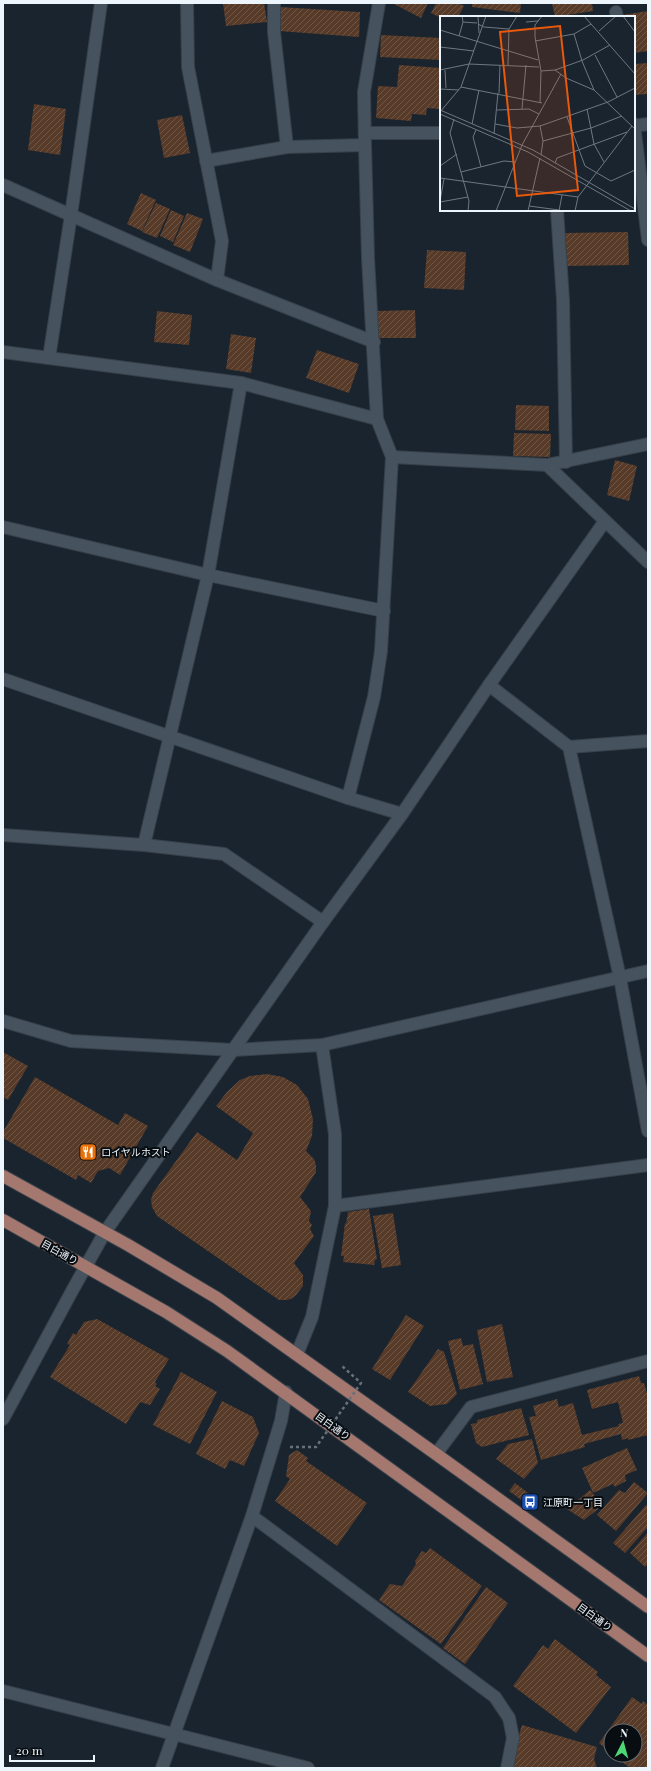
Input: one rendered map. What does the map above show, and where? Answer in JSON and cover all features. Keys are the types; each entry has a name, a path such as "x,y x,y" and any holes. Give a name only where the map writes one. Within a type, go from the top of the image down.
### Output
{"main road":[{"path":"3,1176 105,1232 216,1298 297,1354 648,1608"},
{"name":"目白通り","path":"3,1220 166,1312 286,1392 648,1656"}],"street":[{"path":"49,358 72,216 101,3"},
{"path":"187,3 188,67 222,241 217,280"},
{"path":"274,3 274,32 287,147"},
{"path":"348,798 374,697 381,651 392,457 377,419 374,342 368,258 364,92 380,3"},
{"path":"635,125 648,124"},
{"path":"635,133 648,240"},
{"path":"206,161 287,147 365,139 440,134"},
{"path":"3,185 217,280 374,342"},
{"path":"557,211 563,300 566,462"},
{"path":"3,352 241,383 377,419"},
{"path":"144,845 208,575 241,383"},
{"path":"392,457 547,465 648,444"},
{"path":"547,465 648,562"},
{"path":"3,1419 6,1404 105,1232 323,922 402,814 489,684 605,521"},
{"path":"3,527 208,575 384,611"},
{"path":"3,680 348,798 402,814"},
{"path":"489,684 569,747 620,978 648,1131"},
{"path":"569,747 648,741"},
{"path":"3,835 144,845 224,854 323,922"},
{"path":"3,1021 71,1041 233,1050 322,1046 648,971"},
{"path":"297,1354 312,1317 335,1206 335,1134 322,1046"},
{"path":"335,1206 648,1165"},
{"path":"436,1454 471,1407 648,1361"},
{"path":"162,1768 252,1516 281,1421 286,1392"},
{"path":"252,1516 495,1697 509,1718 513,1738 507,1768"},
{"path":"3,1691 308,1768"}],"path":[{"path":"290,1447 316,1447 361,1383 342,1366"}],"building":[{"path":"223,3 264,3 267,22 226,26"},
{"path":"392,3 428,3 421,18"},
{"path":"436,3 461,3 460,4 464,6 459,16 440,16 440,18 431,13"},
{"path":"472,3 521,3 520,13 472,7"},
{"path":"552,3 592,3 593,11 555,16"},
{"path":"280,7 360,12 359,37 279,31"},
{"path":"648,11 648,51 635,53 635,16 622,15"},
{"path":"381,35 440,38 440,60 380,57"},
{"path":"648,63 648,94 635,95 635,64"},
{"path":"399,65 440,68 439,109 427,108 426,115 412,114 411,121 376,118 378,86 397,87"},
{"path":"34,104 66,109 60,155 28,150"},
{"path":"182,115 190,153 164,158 157,120"},
{"path":"141,193 156,200 142,231 127,224"},
{"path":"156,203 170,209 157,238 142,232"},
{"path":"171,210 184,216 173,242 160,236"},
{"path":"187,213 203,219 190,252 173,245"},
{"path":"628,232 629,265 565,266 564,233"},
{"path":"427,250 466,252 464,290 424,288"},
{"path":"415,310 416,338 378,338 378,311"},
{"path":"157,311 192,315 189,345 154,342"},
{"path":"231,334 256,338 251,373 226,369"},
{"path":"317,350 359,364 349,393 306,378"},
{"path":"516,405 549,406 549,431 515,430"},
{"path":"514,433 551,434 550,457 513,456"},
{"path":"615,460 637,466 629,501 607,495"},
{"path":"3,1052 28,1066 8,1100 3,1097"},
{"path":"267,1074 283,1077 297,1085 308,1099 313,1119 312,1136 306,1151 314,1159 316,1172 300,1197 311,1211 309,1221 312,1225 310,1229 314,1236 294,1263 303,1275 303,1286 296,1295 291,1299 286,1300 279,1300 157,1216 152,1207 151,1200 153,1193 197,1132 237,1160 253,1133 216,1106 227,1092 240,1080 250,1076"},
{"path":"35,1077 118,1125 125,1113 148,1126 120,1175 109,1168 98,1171 91,1183 78,1175 76,1180 3,1138 3,1132"},
{"path":"369,1209 377,1259 375,1260 374,1265 343,1262 344,1256 341,1256 345,1223 346,1224 348,1212"},
{"path":"393,1213 401,1265 382,1268 373,1216"},
{"path":"406,1315 424,1326 390,1380 372,1369"},
{"path":"97,1319 169,1359 155,1382 157,1384 155,1386 160,1389 150,1405 140,1402 126,1424 50,1377 70,1345 67,1344 73,1333 76,1335 84,1322"},
{"path":"502,1324 513,1377 487,1382 477,1330"},
{"path":"461,1338 463,1346 473,1344 483,1384 460,1390 448,1341"},
{"path":"438,1349 444,1352 457,1394 447,1404 430,1406 408,1392"},
{"path":"181,1372 217,1392 190,1444 153,1425"},
{"path":"639,1376 641,1383 644,1383 648,1397 648,1435 622,1440 621,1434 584,1444 585,1447 541,1460 529,1417 536,1416 533,1406 557,1399 559,1407 573,1403 582,1435 619,1426 618,1424 623,1423 618,1402 592,1409 587,1390"},
{"path":"222,1401 253,1417 259,1433 244,1466 230,1460 225,1469 196,1454"},
{"path":"521,1408 529,1435 482,1447 476,1443 471,1424 477,1423 477,1420"},
{"path":"532,1439 538,1463 524,1479 496,1459 508,1444"},
{"path":"627,1448 637,1470 625,1475 626,1481 615,1487 613,1484 593,1493 582,1468"},
{"path":"297,1450 308,1458 306,1461 367,1503 337,1546 275,1501 290,1479 286,1476 289,1455"},
{"path":"634,1482 648,1493 616,1531 597,1515 619,1490 625,1493"},
{"path":"515,1483 536,1499 531,1507 509,1491"},
{"path":"590,1490 598,1500 594,1504 598,1509 584,1520 567,1509"},
{"path":"646,1505 648,1507 648,1527 625,1553 613,1543"},
{"path":"648,1532 648,1564 645,1567 630,1553"},
{"path":"430,1548 482,1586 441,1644 379,1600 390,1584 402,1586 416,1564 415,1561 422,1551 426,1553"},
{"path":"486,1587 508,1603 465,1664 443,1648"},
{"path":"555,1639 598,1672 596,1675 611,1687 576,1733 513,1686 543,1645 548,1649"},
{"path":"632,1697 642,1704 643,1701 648,1705 648,1768 630,1768 623,1763 643,1763 643,1723 613,1723"},
{"path":"522,1725 597,1747 594,1759 597,1768 509,1768"},
{"path":"603,1737 603,1746 599,1743"}],"place":[{"name":"ロイヤルホスト","path":"88,1152"},
{"name":"江原町一丁目","path":"530,1502"}]}
